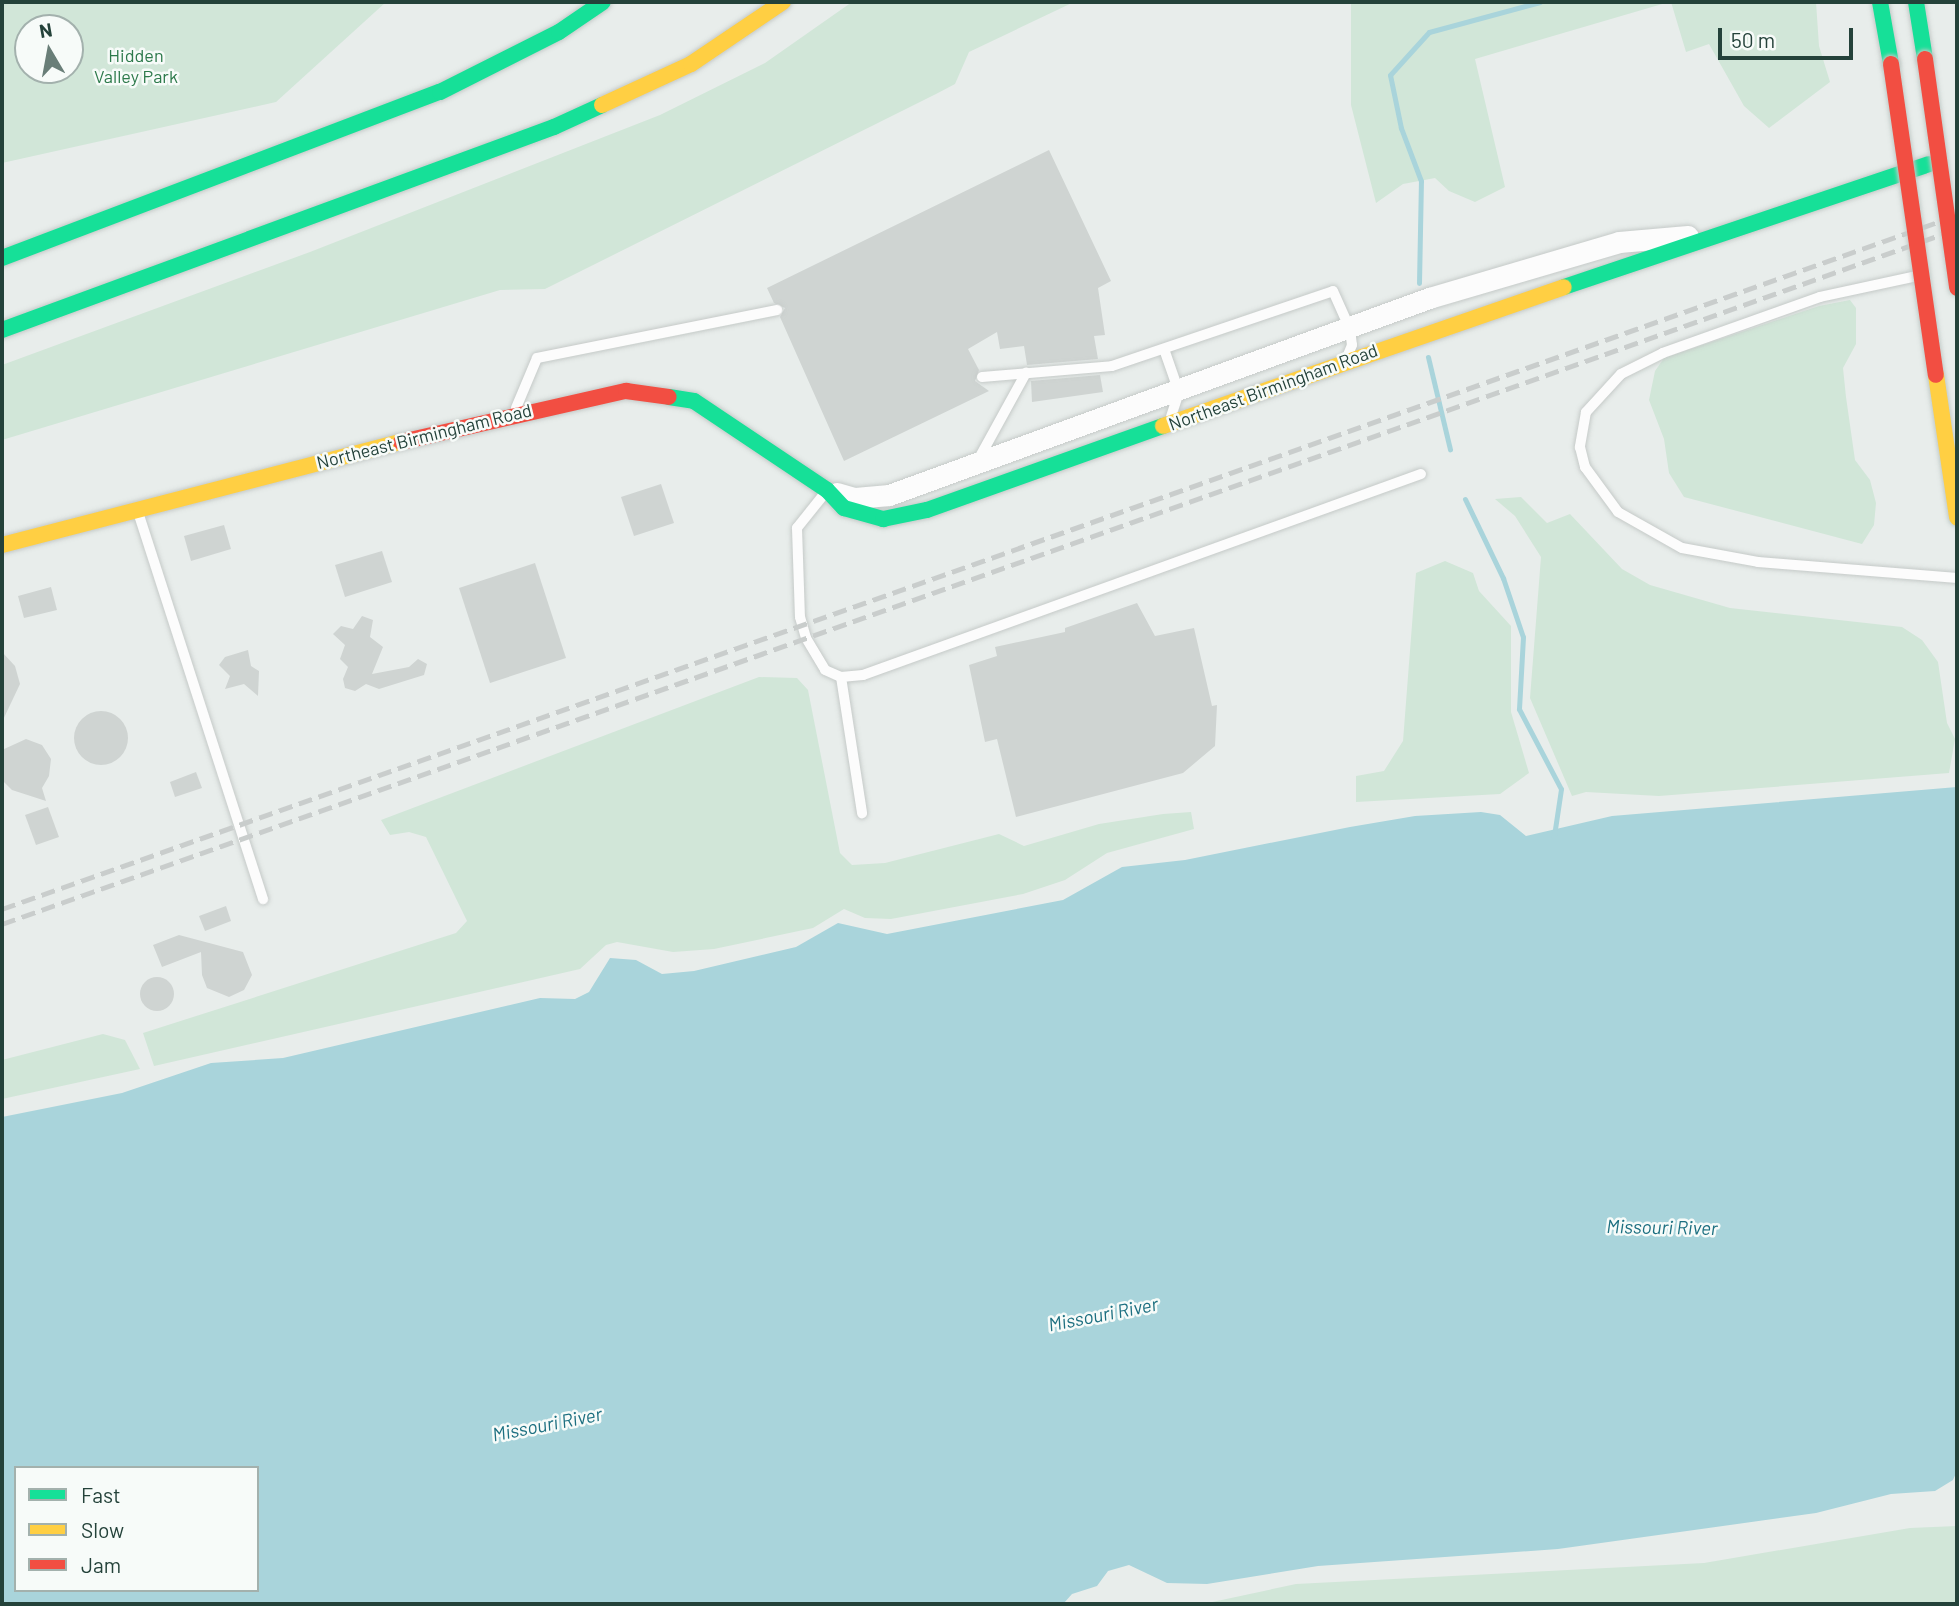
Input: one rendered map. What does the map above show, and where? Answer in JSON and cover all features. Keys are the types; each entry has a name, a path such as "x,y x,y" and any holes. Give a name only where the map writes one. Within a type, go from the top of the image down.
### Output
{"main road":[{"path":"2,258 440,92 559,32 603,2"},
{"path":"2,330 554,127 691,64 783,2"},
{"path":"1880,2 1957,517"},
{"path":"1916,2 1957,288"},
{"name":"Northeast Birmingham Road","path":"2,545 137,507 514,413 626,391 694,401 827,491 844,508 883,519 927,510 1345,361 1957,155"}],"street":[{"name":"Northeast Birmingham Road","path":"827,491 855,498 889,495 1179,392 1429,298 1619,242 1725,233"}],"lane":[{"path":"1945,271 1957,268"},
{"path":"1932,273 1820,297 1662,353 1621,374 1601,393 1583,419 1580,447 1591,477 1618,512 1682,548 1758,562 1957,578"},
{"path":"982,377 1112,366 1333,291 1350,329 1352,345 1345,361"},
{"path":"514,413 537,358 777,310"},
{"path":"1164,349 1179,392 1166,425"},
{"path":"974,466 1026,373"},
{"path":"827,491 797,528 800,617 806,638 825,670 841,677 863,675 1421,474"},
{"path":"137,507 263,898"},
{"path":"841,677 862,813"}],"green space":[{"name":"Hidden Valley Park","path":"2,2 386,2 276,102 2,163"},
{"path":"852,2 1074,2 969,52 955,84 545,289 500,290 2,440 2,365 310,252 660,115 765,63"},
{"path":"1351,2 1669,2 1475,59 1505,187 1475,202 1449,191 1435,178 1403,184 1376,203 1351,105"},
{"path":"1671,2 1816,2 1819,46 1830,82 1769,128 1744,106 1709,44 1686,52"},
{"path":"1850,300 1856,308 1856,344 1843,368 1846,397 1855,460 1870,480 1876,503 1874,525 1862,544 1684,497 1669,473 1664,439 1649,400 1655,371 1664,358 1819,306"},
{"path":"1521,497 1547,523 1570,514 1622,569 1650,585 1730,608 1902,627 1922,640 1938,662 1947,723 1955,739 1949,773 1659,796 1586,792 1572,796 1530,698 1541,557 1515,516 1495,499"},
{"path":"1445,561 1473,573 1479,591 1511,626 1511,712 1529,773 1500,794 1356,802 1356,776 1384,771 1403,741 1416,573"},
{"path":"759,677 797,678 808,690 840,853 852,865 885,863 999,834 1024,846 1099,824 1163,814 1191,812 1194,829 1107,853 1065,880 1023,894 891,919 865,918 844,909 813,928 714,949 673,952 617,942 606,945 580,969 154,1066 143,1033 456,933 467,921 426,837 409,832 390,835 381,820"},
{"path":"103,1034 125,1040 140,1069 2,1099 2,1060"},
{"path":"1957,1526 1957,1604 1203,1604 1296,1584 1704,1563 1910,1528"}],"water":[{"name":"Missouri River","path":"1957,787 1957,1471 1953,1480 1935,1491 1891,1494 1816,1513 1558,1549 1318,1566 1207,1584 1167,1583 1129,1565 1108,1571 1097,1586 1072,1594 1064,1603 1051,1604 2,1604 2,1117 122,1093 211,1063 283,1058 540,998 575,999 589,992 610,958 636,960 662,974 694,971 796,947 838,923 887,934 1063,900 1122,867 1185,860 1415,816 1481,812 1500,815 1526,836 1612,816"}],"building":[{"path":"1049,150 1111,281 1098,288 1105,335 1094,336 1098,359 1027,365 1024,346 1000,349 997,332 968,349 979,370 975,381 989,391 844,461 780,317 785,308 774,303 767,288"},
{"path":"1100,375 1103,392 1032,402 1031,381"},
{"path":"661,484 674,523 634,536 621,497"},
{"path":"224,525 231,549 191,561 184,536"},
{"path":"382,551 392,582 345,597 335,565"},
{"path":"535,563 566,658 490,683 459,588"},
{"path":"51,587 57,610 24,618 18,596"},
{"path":"1137,603 1155,636 1194,628 1212,706 1217,705 1215,746 1183,773 1016,817 997,739 985,742 969,665 997,656 995,647 1065,632 1065,628"},
{"path":"362,616 373,620 370,637 383,647 372,674 409,667 418,659 427,664 424,675 379,689 366,684 355,691 345,688 343,679 348,667 340,659 345,645 333,634 341,626 353,629"},
{"path":"248,650 251,666 259,671 258,696 244,684 225,689 230,676 219,665 225,657"},
{"path":"2,652 15,666 20,684 2,722"},
{"path":"101,711 120,719 128,738 120,757 101,765 82,757 74,738 82,719"},
{"path":"26,739 42,745 51,759 49,776 42,788 46,801 12,790 2,780 2,750"},
{"path":"196,772 202,788 175,797 170,782"},
{"path":"48,807 59,837 36,845 25,815"},
{"path":"226,906 231,921 205,931 199,916"},
{"path":"179,935 243,952 252,975 244,990 229,997 207,988 202,975 201,952 162,967 153,945"},
{"path":"157,977 169,982 174,994 169,1006 157,1011 145,1006 140,994 145,982"}],"waterway":[{"path":"1419,283 1421,181 1401,128 1390,75 1429,32 1540,2"},
{"path":"1428,357 1450,449"},
{"path":"1465,499 1503,578 1523,637 1519,709 1561,789 1554,836"}],"railway":[{"path":"2,909 1957,215"},
{"path":"2,924 1957,229"}],"traffic: fast":[{"path":"2,258 440,92 559,32 603,2"},
{"path":"1880,2 1891,64"},
{"path":"1916,2 1925,59"},
{"path":"2,330 554,127 602,105"},
{"path":"1564,287 1929,164"},
{"path":"669,397 694,401 827,490 844,508 883,519 927,510 1163,426"}],"traffic: slow":[{"path":"602,105 691,64 783,2"},
{"path":"1163,426 1564,287"},
{"path":"1936,375 1957,517"},
{"path":"2,545 401,442"}],"traffic: jam":[{"path":"1925,59 1957,288"},
{"path":"1891,64 1936,375"},
{"path":"401,442 626,391 669,397"}]}
